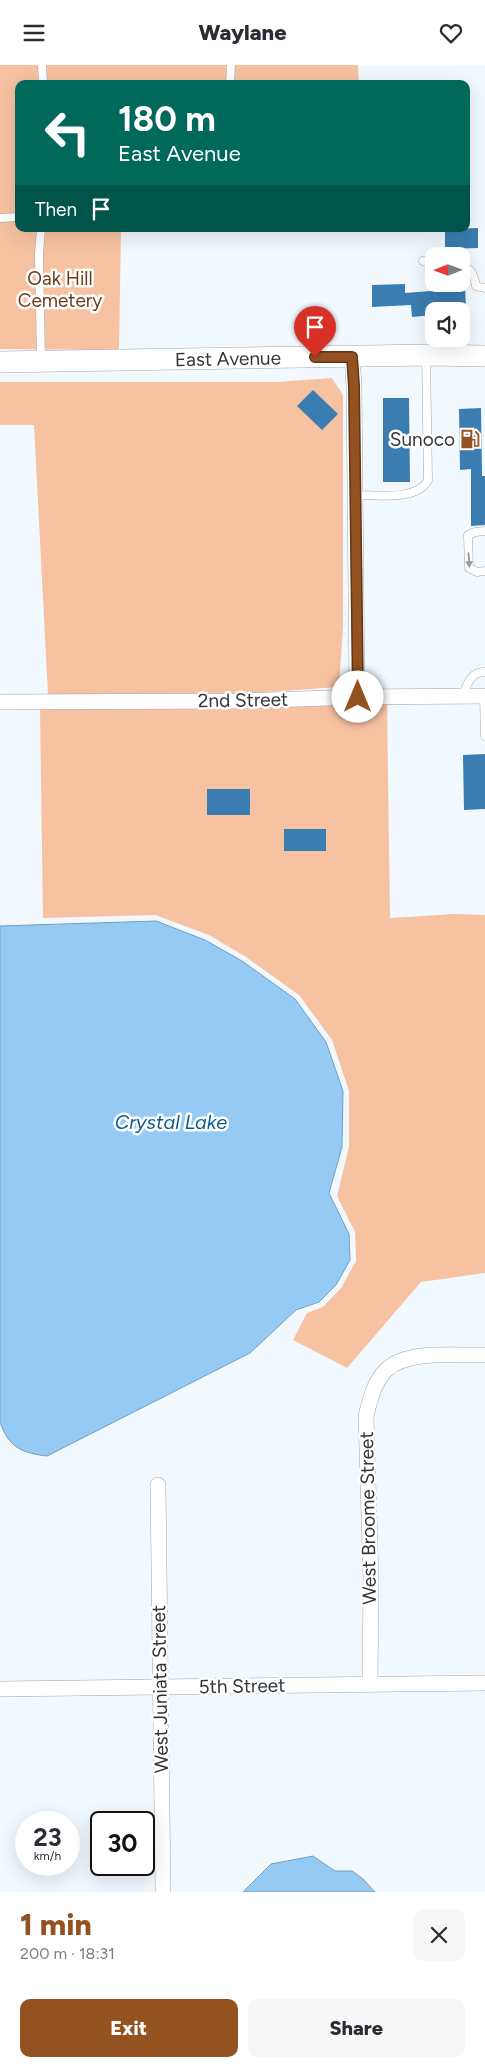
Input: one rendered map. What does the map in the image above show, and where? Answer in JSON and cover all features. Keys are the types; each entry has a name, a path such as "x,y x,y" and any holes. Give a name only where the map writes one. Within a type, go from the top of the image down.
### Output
{"street":[{"name":"East Avenue","path":"0,363 426,355 485,356"},
{"path":"352,357 358,697"},
{"name":"2nd Street","path":"0,702 239,701 358,697 484,696"},
{"name":"West Broome Street","path":"370,1684 370,1581 366,1416 371,1395 386,1370 397,1363 424,1356 485,1355"},
{"name":"West Juniata Street","path":"158,1485 163,1892"},
{"name":"5th Street","path":"0,1689 485,1683"}],"lane":[{"path":"42,65 43,80"},
{"path":"230,80 231,65"},
{"path":"0,218 15,217"},
{"path":"41,232 39,253 41,362"},
{"path":"470,270 474,276 476,286 485,288"},
{"path":"355,495 403,495 414,493 425,486 428,480 426,355"},
{"path":"485,531 474,531 468,535 469,568 477,572 485,571"},
{"path":"462,696 471,677 480,671 485,671"},
{"path":"484,696 485,736"}],"green space":[{"name":"Oak Hill Cemetery","path":"0,65 358,65 359,80 15,80 15,232 121,232 119,350 0,349"},
{"path":"332,378 343,395 343,626 339,687 239,694 48,695 34,425 0,425 0,382 277,382"},
{"path":"387,703 390,918 454,914 485,915 485,1273 421,1282 347,1368 293,1340 307,1313 323,1307 341,1288 356,1261 355,1232 337,1196 349,1147 349,1091 332,1040 299,995 246,957 209,935 155,915 43,918 40,708"}],"water":[{"name":"Crystal Lake","path":"156,921 205,940 242,961 295,999 326,1042 343,1091 342,1147 329,1193 349,1234 350,1260 336,1285 319,1302 296,1310 250,1353 47,1456 30,1453 12,1443 0,1422 0,926"},
{"path":"313,1856 335,1871 352,1871 362,1878 375,1892 243,1892 271,1864"}],"building":[{"path":"470,228 478,228 478,248 445,247 445,232 470,232"},
{"path":"405,284 405,293 425,291 425,293 465,293 466,302 425,302 425,316 412,317 411,305 372,307 372,285"},
{"path":"313,390 338,414 322,430 297,406"},
{"path":"383,398 409,398 410,482 383,482"},
{"name":"Sunoco","path":"481,408 482,476 485,476 485,525 471,526 471,469 460,470 459,409"},
{"path":"485,754 485,809 464,810 463,755"},
{"path":"207,789 250,789 250,815 207,815"},
{"path":"284,829 326,829 326,851 284,851"}],"place":[{"name":"Sunoco","path":"470,439"}],"route":[{"path":"315,357 352,357 358,697"}]}
